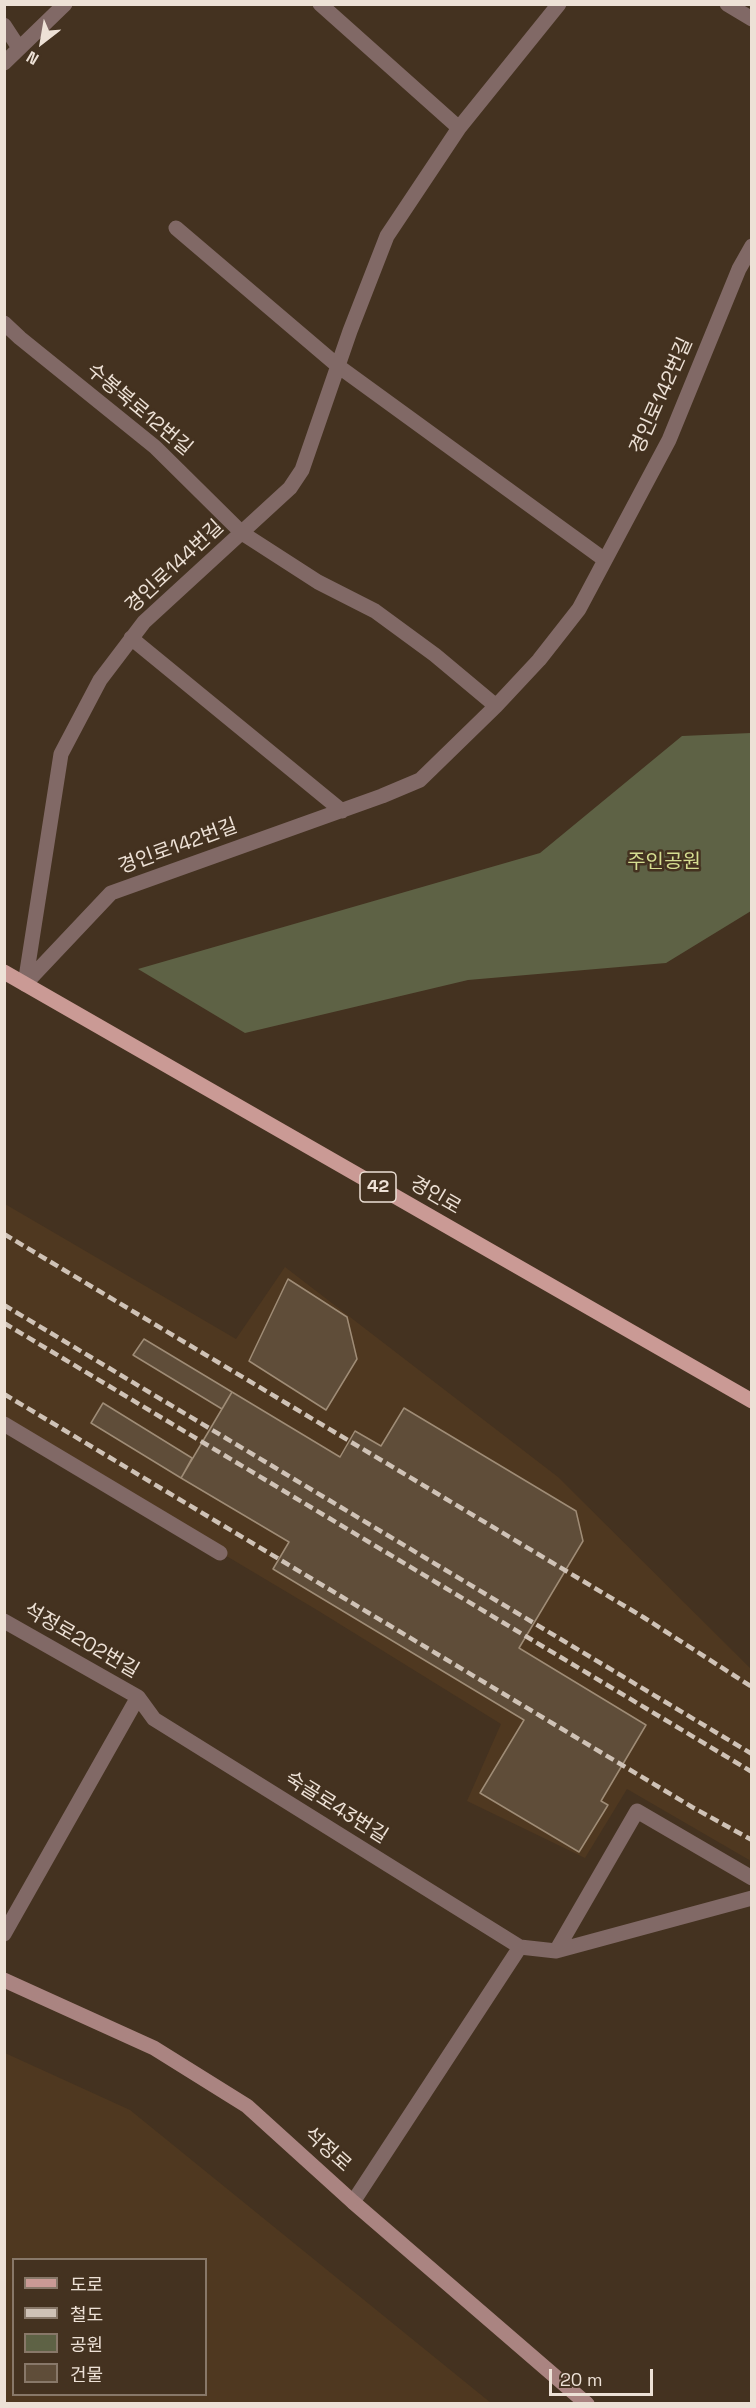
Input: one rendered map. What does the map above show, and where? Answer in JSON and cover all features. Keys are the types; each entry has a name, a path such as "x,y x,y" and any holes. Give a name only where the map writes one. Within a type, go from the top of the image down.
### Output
{"main road":[{"name":"경인로","path":"4,972 752,1401"},
{"name":"석정로","path":"4,1980 154,2048 247,2106 353,2202 587,2403"}],"lane":[{"path":"4,63 65,4"},
{"name":"경인로144번길","path":"25,984 61,754 100,680 144,621 290,488 302,470 387,236 459,128 559,4"},
{"path":"727,4 752,19"},
{"path":"326,7 459,128"},
{"path":"4,25 20,48"},
{"path":"176,228 338,366 605,560"},
{"name":"경인로142번길","path":"25,984 111,893 342,811 420,780 496,706 539,660 579,609 669,440 739,269 752,246"},
{"name":"수봉북로12번길","path":"4,323 155,447 242,533"},
{"path":"242,533 318,582 375,611 435,655 496,706"},
{"path":"131,638 342,811"},
{"path":"4,1424 220,1553"},
{"name":"석정로202번길","path":"4,1621 138,1697"},
{"path":"4,1934 138,1697"},
{"name":"숙골로43번길","path":"138,1697 154,1719 520,1947"},
{"path":"556,1951 637,1811 752,1878"},
{"path":"353,2202 520,1947 556,1951 752,1898"}],"shaded area":[{"path":"5,1204 236,1339 285,1267 558,1477 751,1669 751,1861 627,1789 585,1858 467,1801 501,1724 317,1610 5,1424"},
{"path":"5,2053 130,2110 491,2403 5,2403"}],"green space":[{"name":"주인공원","path":"751,733 751,911 666,963 468,980 245,1033 138,969 540,853 682,736"}],"building":[{"path":"288,1279 347,1317 357,1359 326,1410 249,1361"},
{"path":"144,1339 232,1392 222,1409 133,1355"},
{"path":"232,1392 340,1457 355,1431 381,1446 404,1408 576,1511 583,1541 519,1648 646,1725 601,1801 608,1805 579,1852 480,1793 524,1720 273,1569 289,1542 181,1478"},
{"path":"103,1403 192,1458 181,1478 91,1423"}],"railway":[{"path":"4,1234 643,1617 752,1687"},
{"path":"4,1305 752,1754"},
{"path":"4,1323 752,1772"},
{"path":"4,1394 692,1807 752,1840"}]}
